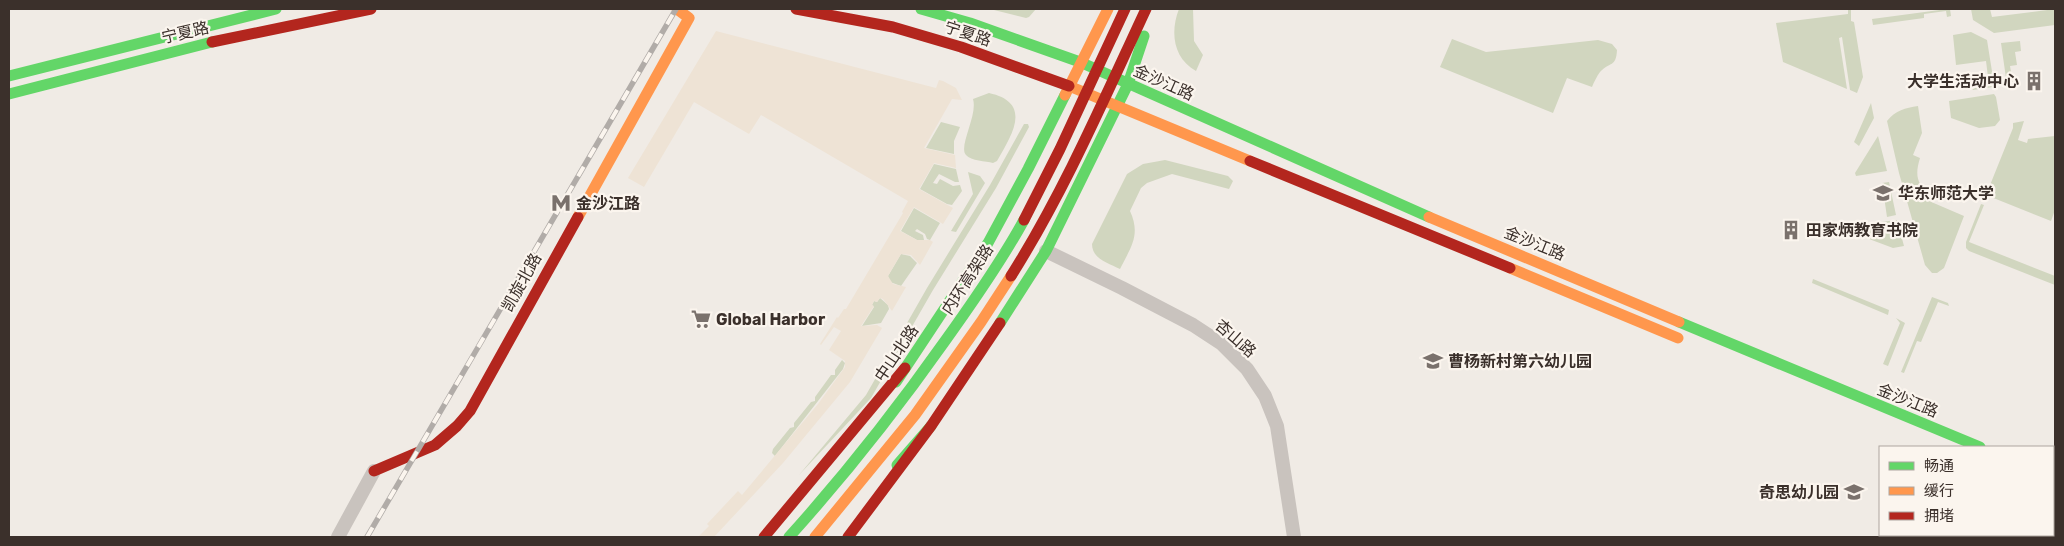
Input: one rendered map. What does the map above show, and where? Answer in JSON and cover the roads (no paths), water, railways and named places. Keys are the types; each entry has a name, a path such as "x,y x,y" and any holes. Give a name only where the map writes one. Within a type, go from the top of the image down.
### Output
{"main road":[{"name":"宁夏路","path":"9,76 276,9"},
{"name":"宁夏路","path":"9,94 175,50 295,23 371,9"},
{"name":"凯旋北路","path":"374,471 435,445 457,426 470,411 689,18 677,9"},
{"name":"宁夏路","path":"796,9 893,27 961,47 1069,86"},
{"name":"宁夏路","path":"921,9 970,23 1080,62"},
{"name":"中山北路","path":"764,537 800,501 838,457 887,395 951,301 1000,223 1054,120 1080,62 1108,9"},
{"name":"内环高架路","path":"789,537 850,468 899,405 966,312 1017,232 1073,124 1125,9"},
{"path":"815,537 915,415 981,322 1032,242 1090,130 1146,9"},
{"path":"848,537 931,426 995,332 1046,251 1128,84 1153,9"},
{"path":"1134,66 1152,33"},
{"name":"金沙江路","path":"1080,62 1454,228 1978,446"},
{"name":"金沙江路","path":"1069,86 1690,343"},
{"path":"764,537 905,368"},
{"path":"838,537 931,426"},
{"path":"830,537 900,449 931,426"}],"street":[{"name":"杏山路","path":"1046,251 1193,325 1222,344 1247,369 1265,396 1277,426 1294,537"},
{"name":"凯旋北路","path":"338,537 374,471"}],"railway":[{"path":"367,537 676,9"}],"place":[{"name":"大学生活动中心","path":"2034,81"},
{"name":"华东师范大学","path":"1883,193"},
{"name":"金沙江路","path":"561,203"},
{"name":"田家炳教育书院","path":"1791,230"},
{"name":"Global Harbor","path":"701,319"},
{"name":"曹杨新村第六幼儿园","path":"1433,361"},
{"name":"奇思幼儿园","path":"1854,492"}]}
